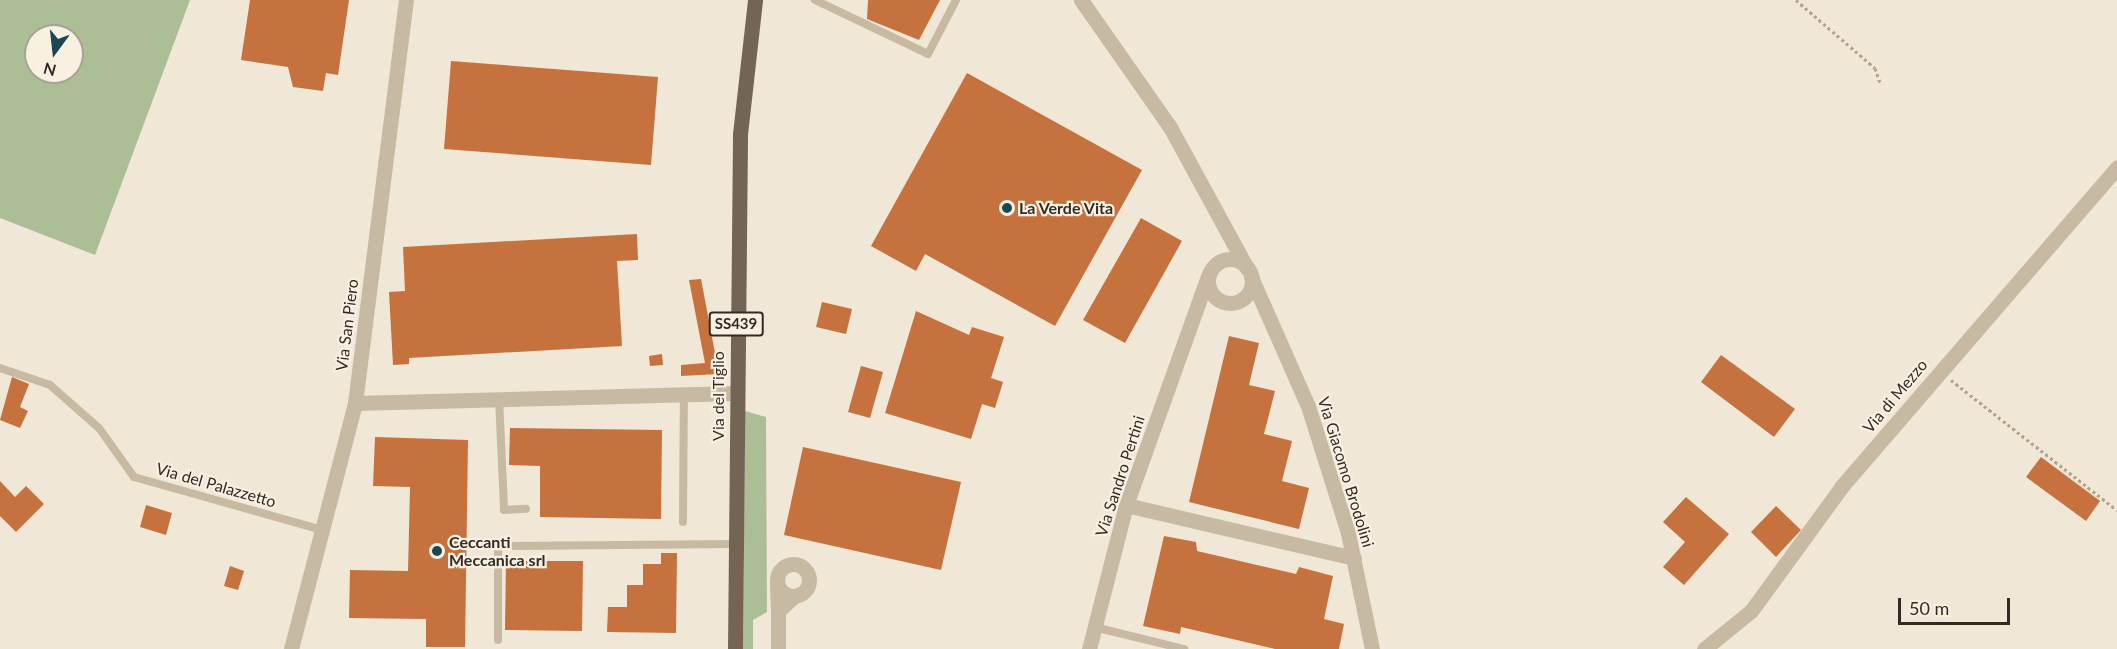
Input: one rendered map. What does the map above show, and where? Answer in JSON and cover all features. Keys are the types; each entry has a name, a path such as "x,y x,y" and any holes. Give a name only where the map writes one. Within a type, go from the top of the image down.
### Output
{"main road":[{"name":"Via del Tiglio","path":"735,649 735,393 740,134 755,0"}],"street":[{"name":"Via San Piero","path":"291,649 355,403 406,0"},
{"path":"1081,0 1170,127 1249,272 1248,293 1233,303 1197,318"},
{"name":"Via di Mezzo","path":"1704,649 1751,611 1842,486 2117,167"},
{"name":"Via Sandro Pertini","path":"1089,649 1126,505 1197,318 1223,225"},
{"path":"1249,272 1231,259 1211,271 1216,298 1233,303 1251,302 1267,312"},
{"name":"Via Giacomo Brodolini","path":"1249,272 1308,405 1354,558 1372,649"},
{"path":"355,403 735,393"},
{"path":"1126,505 1354,558"},
{"path":"778,611 808,587 804,568 786,566 777,583 778,649"},
{"path":"777,583 794,596"}],"lane":[{"path":"814,0 928,54 956,0"},
{"name":"Via del Palazzetto","path":"0,368 50,385 99,428 134,477 323,530"},
{"path":"683,522 684,393"},
{"path":"499,398 504,510 526,509"},
{"path":"498,639 498,546 735,544"},
{"path":"1094,627 1184,649"}],"path":[{"path":"1796,0 1875,68 1881,85"},
{"path":"1940,371 2117,510"}],"green space":[{"path":"0,0 190,0 95,255 0,218"},
{"path":"745,411 766,417 767,612 753,620 753,649 743,649"}],"building":[{"path":"250,0 349,0 338,75 326,73 323,91 293,87 288,67 241,60"},
{"path":"868,0 940,0 919,40 867,19"},
{"path":"451,61 658,77 651,165 444,149"},
{"name":"La Verde Vita","path":"967,73 1142,170 1055,326 925,254 916,271 871,246"},
{"path":"1141,218 1182,241 1125,343 1083,320"},
{"path":"637,234 638,260 617,261 622,346 409,358 409,364 393,365 389,292 405,291 403,247"},
{"path":"701,279 719,374 681,376 681,365 705,363 689,280"},
{"path":"822,302 852,309 846,334 816,327"},
{"path":"916,311 969,335 972,327 1004,337 991,378 1003,382 995,408 982,404 971,439 885,413"},
{"path":"1229,336 1259,343 1249,385 1275,391 1264,434 1292,441 1282,481 1309,488 1299,529 1189,502"},
{"path":"662,354 663,365 650,366 649,356"},
{"path":"1721,355 1795,409 1774,437 1701,382"},
{"path":"861,366 883,372 870,418 848,412"},
{"path":"12,377 29,384 20,407 28,411 20,428 0,420"},
{"path":"510,428 662,430 661,519 540,517 540,466 509,465"},
{"path":"375,437 468,440 465,647 426,647 426,619 349,618 350,570 408,571 410,487 373,486"},
{"path":"803,447 961,482 941,570 784,535"},
{"path":"2041,457 2100,501 2086,521 2026,477"},
{"path":"0,481 15,497 26,486 44,504 16,532 0,516"},
{"path":"1686,497 1729,534 1684,585 1663,567 1685,542 1663,522"},
{"path":"146,505 172,513 166,535 140,527"},
{"path":"1776,506 1801,530 1776,557 1751,532"},
{"path":"1164,536 1196,542 1197,551 1296,574 1299,567 1333,576 1324,619 1344,624 1339,649 1275,649 1181,627 1180,634 1143,626"},
{"path":"661,553 677,553 676,633 607,632 608,607 627,607 627,585 643,585 643,564 661,564"},
{"path":"506,561 583,561 582,631 505,630"},
{"path":"230,566 244,571 238,590 224,586"}],"place":[{"name":"La Verde Vita","path":"1007,208"},
{"name":"Ceccanti Meccanica srl","path":"437,551"}]}
